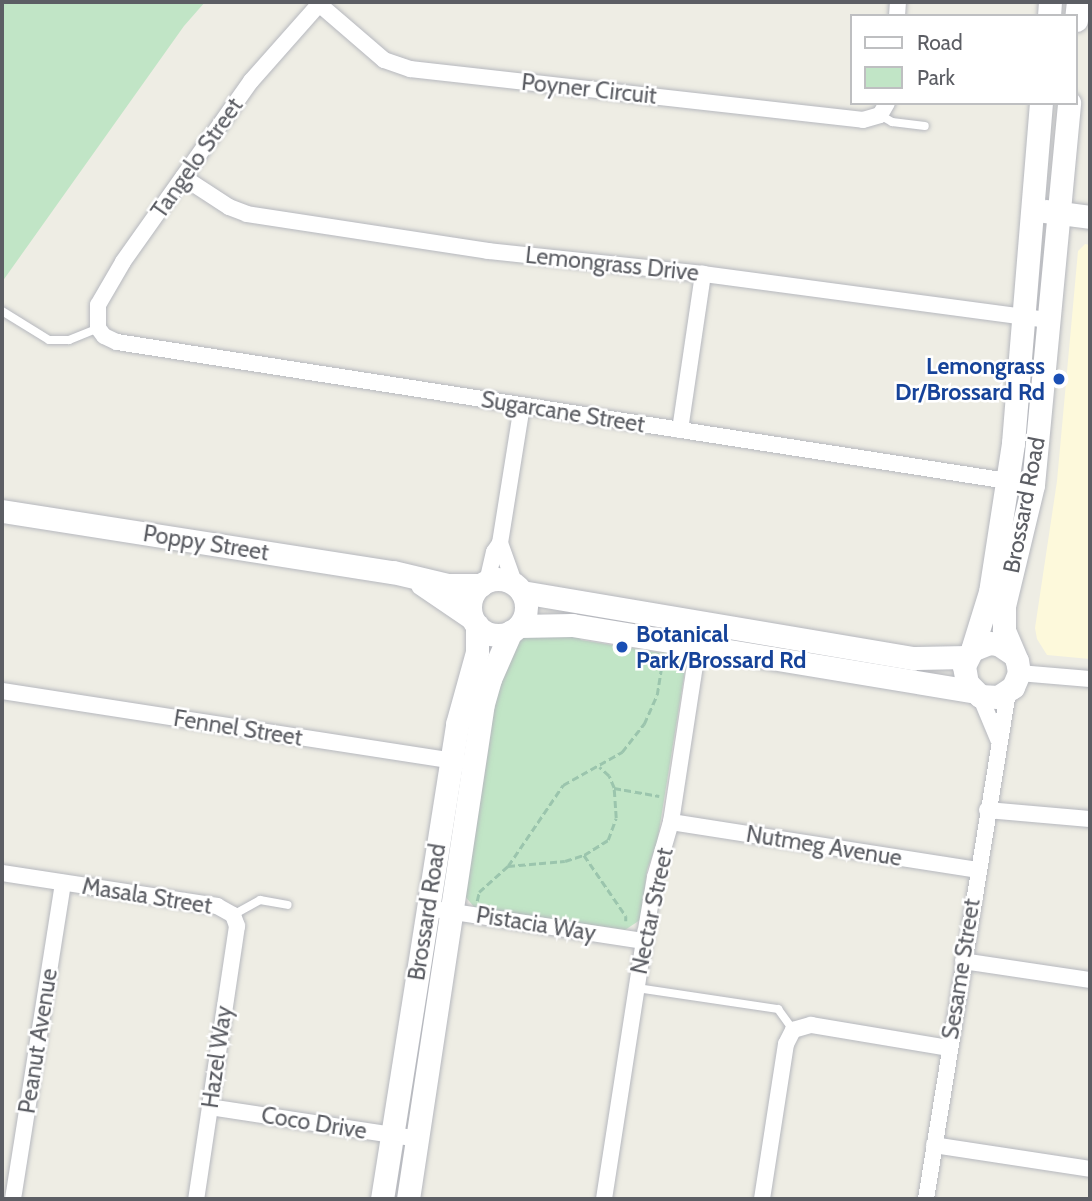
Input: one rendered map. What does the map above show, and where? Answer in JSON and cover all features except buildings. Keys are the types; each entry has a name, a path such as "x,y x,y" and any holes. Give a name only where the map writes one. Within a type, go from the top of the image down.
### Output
{"street":[{"name":"Poyner Circuit","path":"320,3 384,60 410,69 863,120 884,109"},
{"name":"Tangelo Street","path":"98,328 96,318 103,293 251,81 320,3"},
{"name":"Brossard Road","path":"970,653 990,592 1007,481 1024,317 1041,105"},
{"name":"Brossard Road","path":"1013,673 1004,630 1004,606 1032,485 1069,105"},
{"name":"Lemongrass Drive","path":"183,177 229,207 247,214 488,251 703,274 1050,320"},
{"path":"1031,210 1090,216"},
{"path":"680,430 703,274"},
{"name":"Sugarcane Street","path":"98,328 104,336 117,342 1032,485"},
{"path":"522,406 500,543 484,583 471,600 475,622 493,634 515,629 572,625 998,697 1013,673"},
{"name":"Poppy Street","path":"2,512 411,576 458,586 484,583"},
{"path":"500,543 526,610 515,629"},
{"name":"Poppy Street","path":"411,576 475,622"},
{"path":"484,583 502,580 518,589 698,645 914,658 970,653 989,643 998,643 1013,673"},
{"name":"Brossard Road","path":"382,1199 461,703 477,652 475,622"},
{"name":"Brossard Road","path":"408,1199 464,913 474,765 490,679 515,629"},
{"name":"Nectar Street","path":"604,1199 644,941 655,877 671,822 698,645"},
{"path":"970,653 964,675 976,693 998,739"},
{"path":"1013,673 1090,679"},
{"name":"Sesame Street","path":"926,1199 998,739 1013,673"},
{"name":"Fennel Street","path":"2,691 474,765"},
{"path":"988,810 1090,819"},
{"name":"Nutmeg Avenue","path":"671,822 977,870"},
{"name":"Masala Street","path":"2,873 217,906 233,915"},
{"name":"Peanut Avenue","path":"13,1199 63,883"},
{"name":"Pistacia Way","path":"428,908 644,941"},
{"name":"Hazel Way","path":"196,1199 237,926 233,915"},
{"path":"963,961 1090,981"},
{"path":"762,1199 786,1044 793,1030 811,1025 948,1048"},
{"name":"Coco Drive","path":"210,1107 418,1139"},
{"path":"934,1146 1090,1169"}],"lane":[{"name":"Poyner Circuit","path":"884,109 892,122 925,126"},
{"path":"2,311 49,340 69,340 98,328"},
{"name":"Masala Street","path":"233,915 260,900 288,905"},
{"path":"637,988 778,1009 793,1030"}],"path":[{"path":"464,913 479,892 508,866 563,785 622,752 644,724 657,695 662,663 698,645"},
{"path":"508,866 565,861 584,855 608,839 616,818 614,788 609,776 599,767"},
{"path":"614,788 674,799"},
{"path":"584,855 626,916 626,939"}],"shaded area":[{"path":"1085,244 1090,245 1090,659 1047,655 1037,639 1035,628 1057,481 1078,251"}],"green space":[{"path":"2,2 205,2 184,26 2,282"},
{"path":"573,629 581,640 662,653 667,648 677,650 686,664 657,843 647,870 640,920 625,930 475,908 464,895 463,883 468,879 492,725 486,718 519,638 531,631"}],"place":[{"name":"Lemongrass Dr/Brossard Rd","path":"1059,379"},
{"name":"Botanical Park/Brossard Rd","path":"622,647"}]}
